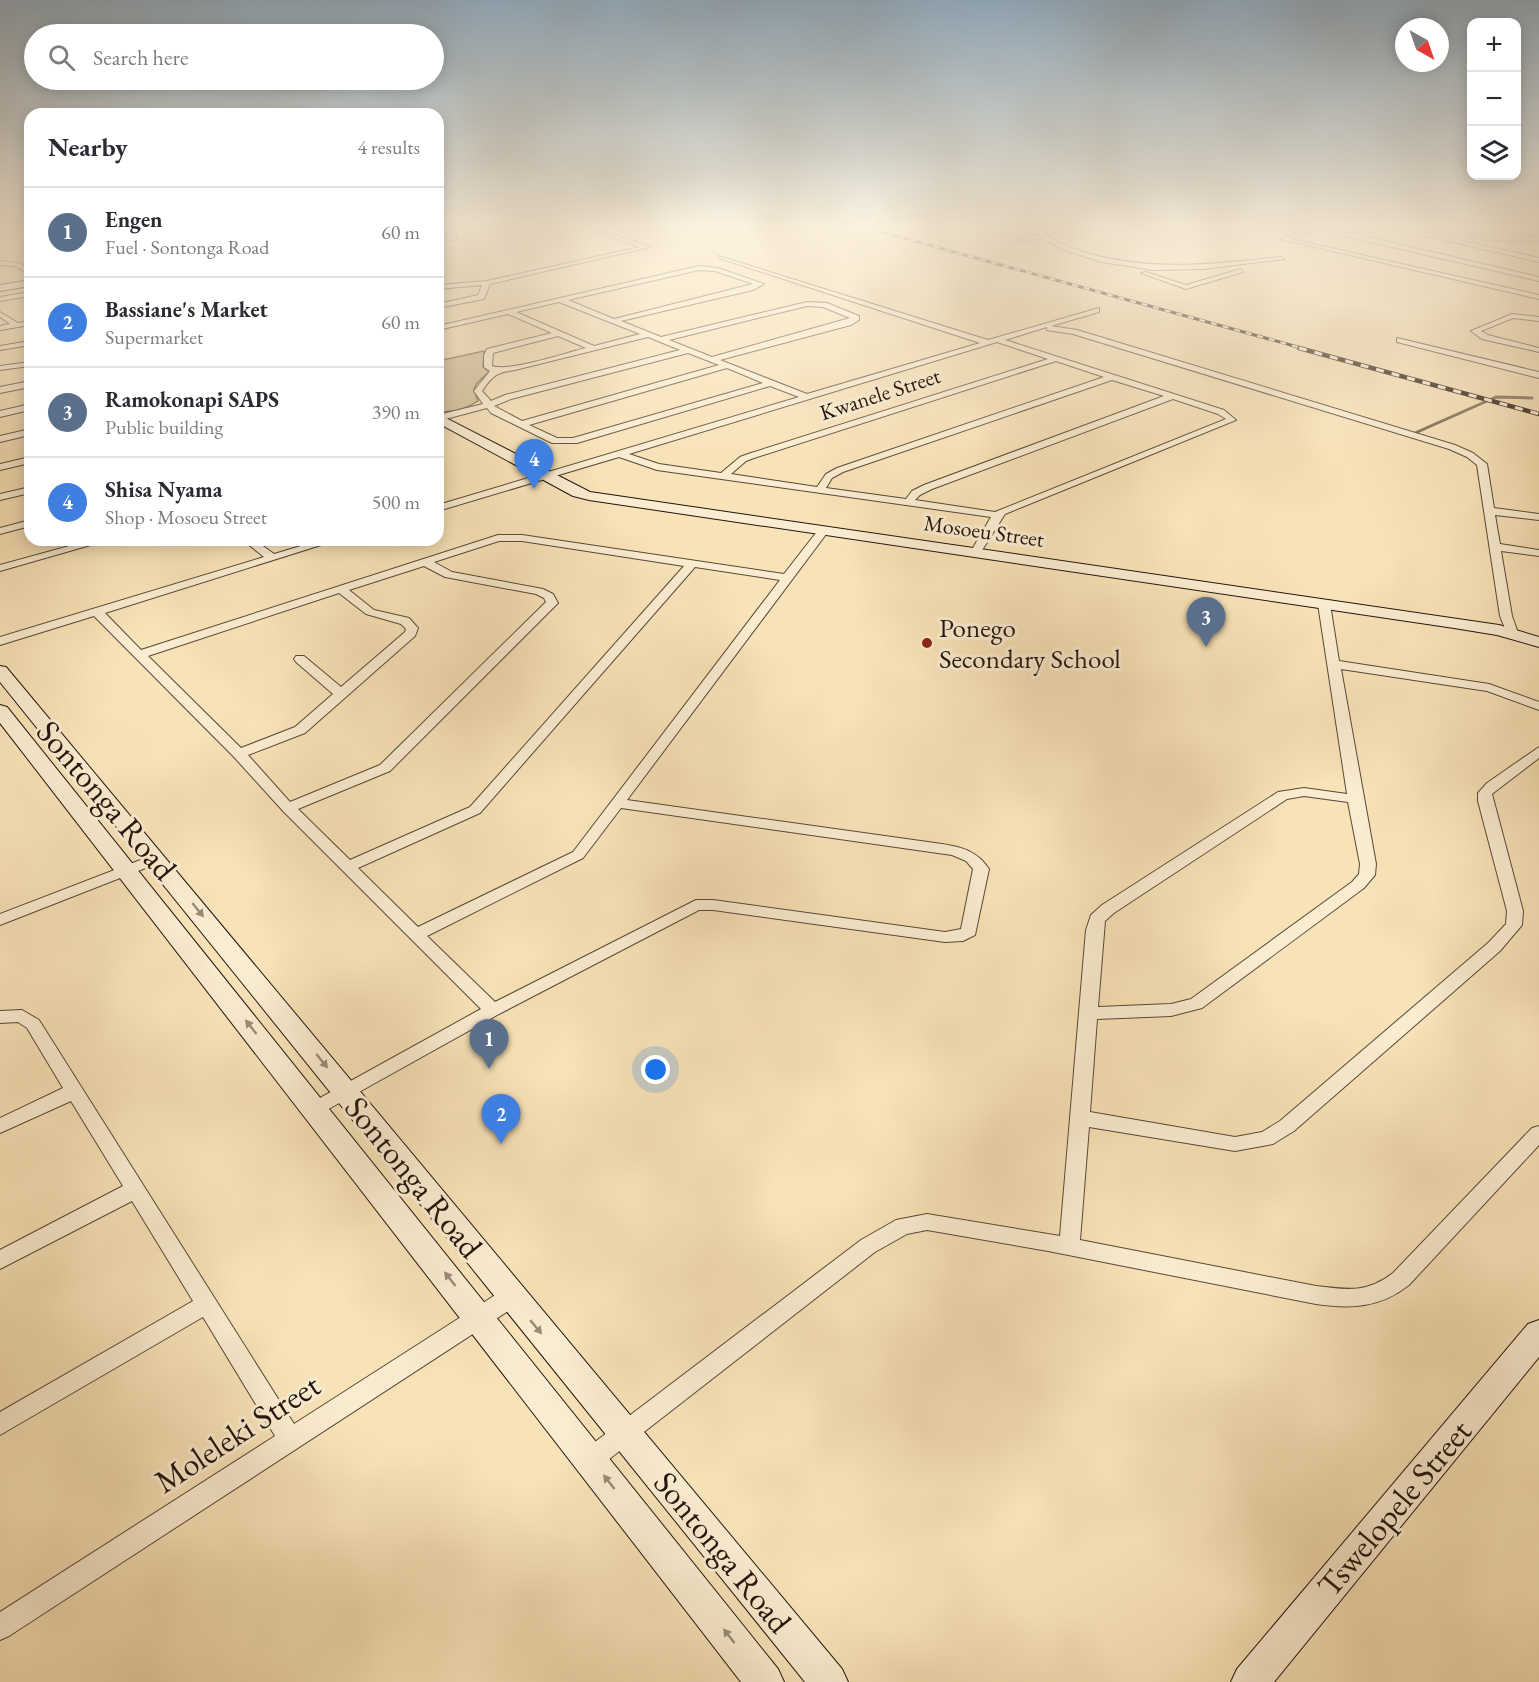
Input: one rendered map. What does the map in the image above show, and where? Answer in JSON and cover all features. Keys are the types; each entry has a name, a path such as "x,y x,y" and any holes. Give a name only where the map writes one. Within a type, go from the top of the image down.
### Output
{"main road":[{"name":"Mosoeu Street","path":"444,421 544,476 589,496 1324,604 1512,633 1539,642"},
{"name":"Sontonga Road","path":"0,671 829,1682"},
{"name":"Sontonga Road","path":"0,711 316,1109 765,1682"},
{"name":"Tswelopele Street","path":"1250,1682 1539,1334"}],"street":[{"path":"444,327 536,305"},
{"path":"574,305 807,397"},
{"path":"614,321 678,305"},
{"path":"659,340 801,305"},
{"path":"710,360 848,323 856,318 825,305"},
{"path":"618,453 651,466 997,515 1231,420 1226,414 1173,396 877,305"},
{"path":"444,506 1096,310"},
{"path":"508,312 593,348"},
{"path":"0,314 16,325"},
{"path":"1539,319 1512,316 1475,331 1485,337 1539,351"},
{"path":"0,328 24,324"},
{"path":"1042,328 1074,332 1462,451 1482,464 1506,616 1512,633"},
{"path":"497,370 488,367 488,354 492,350 557,334"},
{"path":"647,335 515,368 497,370 490,374 479,389 480,396 491,409 555,441 570,442 770,383"},
{"path":"1400,340 1539,375"},
{"path":"0,348 24,344"},
{"path":"444,416 488,405 508,397 686,351"},
{"name":"Kwanele Street","path":"723,476 743,459 1055,359"},
{"path":"0,368 24,365"},
{"path":"521,424 726,366"},
{"path":"820,489 829,476 840,470 1112,377"},
{"path":"0,390 24,385"},
{"path":"909,502 916,493 928,487 1173,396"},
{"path":"0,414 24,408"},
{"path":"0,439 24,433"},
{"path":"0,467 24,461"},
{"path":"0,497 24,491"},
{"path":"1490,510 1539,517"},
{"path":"975,553 997,515"},
{"path":"0,531 24,525"},
{"path":"417,933 578,855 620,803 823,531"},
{"path":"140,654 484,541 514,537 786,578"},
{"path":"3,568 82,546"},
{"path":"256,546 272,558"},
{"path":"0,641 312,546"},
{"path":"1496,547 1539,553"},
{"path":"288,808 385,768 552,603 549,596 539,591 449,575 425,562"},
{"path":"349,866 475,810 691,565"},
{"path":"239,754 297,731 408,637 412,628 405,621 370,612 340,589"},
{"path":"1089,1013 1171,1010 1196,1004 1364,880 1368,864 1355,799 1324,604"},
{"path":"96,611 239,754 288,808 493,1010"},
{"path":"300,659 342,695"},
{"path":"1334,664 1489,688 1539,706"},
{"path":"1081,1118 1235,1144 1266,1139 1287,1126 1494,947 1514,925 1515,910 1485,797 1487,790 1539,751"},
{"path":"1069,1246 1095,924 1108,909 1283,795 1304,792 1355,799"},
{"path":"316,1109 493,1010 686,909 704,904 945,937 963,936 969,931 981,869 978,863 963,854 927,846 620,803"},
{"path":"0,920 156,859"},
{"path":"0,1017 12,1015 28,1018 289,1438"},
{"path":"0,1126 74,1091"},
{"path":"591,1459 868,1246 903,1226 916,1223 940,1224 1069,1246 1317,1295 1341,1299 1369,1298 1390,1289 1401,1280 1539,1133"},
{"path":"0,1260 135,1190"},
{"name":"Moleleki Street","path":"0,1627 289,1438 511,1297"},
{"path":"0,1424 205,1305"}],"shaded area":[{"path":"484,351 483,367 489,372 474,389 478,401 466,407 444,412 444,360"}],"waterway":[{"path":"1415,433 1496,397 1532,398"}],"railway":[{"path":"1148,305 1305,349"},
{"path":"1299,348 1539,414"}],"place":[{"name":"Shisa Nyama","path":"534,489"},
{"name":"Ponego Secondary School","path":"927,643"},
{"name":"Ramokonapi SAPS","path":"1206,647"},
{"name":"Engen","path":"489,1069"},
{"name":"Bassiane's Market","path":"501,1144"}]}
